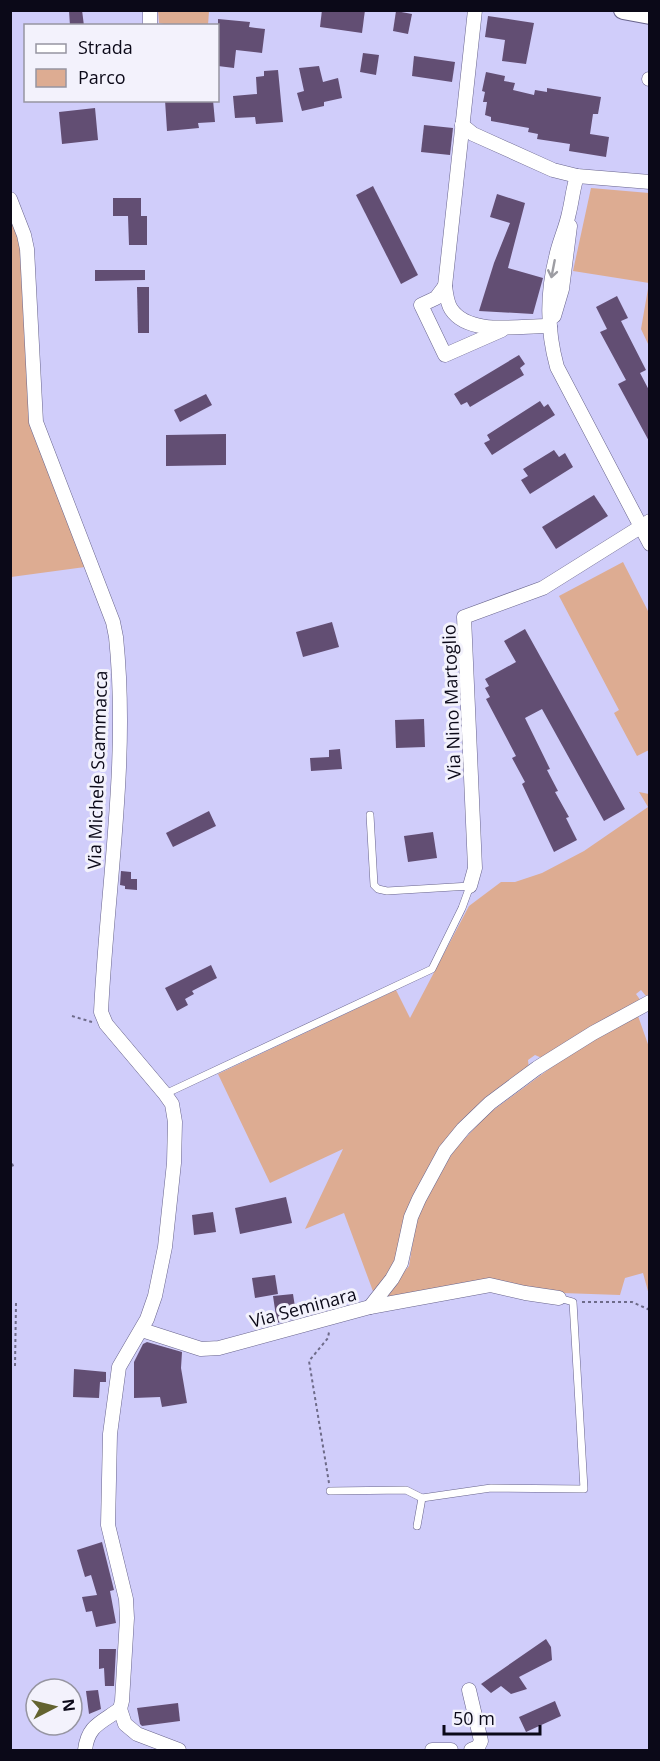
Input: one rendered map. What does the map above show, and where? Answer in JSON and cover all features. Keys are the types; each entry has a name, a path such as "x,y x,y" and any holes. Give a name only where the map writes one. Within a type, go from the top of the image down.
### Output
{"main road":[{"path":"622,10 650,15"}],"street":[{"path":"475,10 445,286 451,309 459,318 476,325 504,328 550,326"},
{"path":"462,124 473,134 553,170 577,176 650,182"},
{"path":"577,176 550,284 552,349 557,367 645,523 650,544"},
{"name":"Via Michele Scammacca","path":"10,199 27,249 36,422 113,622 116,637 119,756 114,854 101,1012 106,1024"},
{"path":"445,286 436,298 421,305 445,354 504,328"},
{"name":"Via Nino Martoglio","path":"470,886 475,868 464,617 543,588 645,523"},
{"name":"Via Seminara","path":"142,1330 201,1349 219,1348 370,1307 392,1279 401,1263 411,1217 419,1199 445,1151 464,1129 490,1103 537,1068 635,1008 648,1008"},
{"path":"106,1024 165,1094 172,1104 175,1122 174,1163 165,1247 155,1296 142,1330 119,1367 110,1434 108,1525 126,1599 127,1618 120,1709 124,1724 136,1734 179,1750"},
{"path":"370,1307 490,1285 559,1298"},
{"path":"469,1690 481,1741 478,1747 471,1750"},
{"path":"86,1750 91,1730 120,1709"},
{"path":"432,1750 451,1750"}],"lane":[{"path":"165,1094 432,969 462,908 470,886 378,890 374,885 370,815"},
{"path":"330,1491 406,1490 422,1498 491,1488 584,1489 573,1302 559,1298"},
{"path":"417,1526 422,1498"}],"path":[{"path":"72,1016 106,1024"},
{"path":"10,1158 14,1169"},
{"path":"573,1302 632,1302 650,1310"},
{"path":"15,1366 16,1303"},
{"path":"330,1491 309,1361 328,1338 331,1319"}],"green space":[{"path":"158,11 209,11 208,24 159,23"},
{"path":"591,188 649,193 649,283 573,271"},
{"path":"10,214 19,236 24,275 31,429 85,567 11,577"},
{"path":"649,283 649,346 641,329"},
{"path":"623,562 649,613 649,750 637,756 614,713 619,710 559,596"},
{"path":"639,792 649,794 649,994 646,996 641,990 636,994 641,1001 613,1015 544,1059 535,1055 528,1060 529,1069 477,1106 458,1128 396,1261 374,1294 344,1213 305,1229 343,1149 270,1183 218,1074 396,990 410,1018 469,906 501,882 515,882 542,873 584,851 648,807"},
{"path":"637,1013 650,1050 649,1295 643,1273 625,1278 620,1295 562,1293 496,1281 383,1298 409,1266 417,1215 427,1193 455,1149 488,1114 575,1050"}],"building":[{"path":"69,10 82,10 84,24 70,24"},
{"path":"322,10 365,10 362,33 320,27"},
{"path":"396,11 412,14 408,34 393,31"},
{"path":"488,16 534,23 526,64 502,61 505,40 485,37"},
{"path":"218,19 250,22 249,27 265,29 262,53 236,50 234,68 219,66"},
{"path":"363,53 379,55 376,75 360,72"},
{"path":"414,56 455,62 452,82 412,76"},
{"path":"319,66 323,82 338,78 342,98 324,102 324,106 302,111 297,93 304,91 299,68"},
{"path":"278,70 283,122 256,124 255,117 235,118 233,96 257,94 256,77 264,76 264,71"},
{"path":"486,72 505,76 504,81 515,83 513,90 534,95 535,90 547,92 547,88 601,97 598,114 593,114 590,134 609,137 606,157 569,151 570,144 537,139 538,134 528,132 529,128 491,121 491,117 485,115 487,102 483,102 485,92 482,91"},
{"path":"165,102 213,102 215,122 198,123 199,128 167,131"},
{"path":"95,108 98,140 62,144 59,112"},
{"path":"424,125 453,128 450,155 421,152"},
{"path":"373,186 418,275 401,284 356,195"},
{"path":"497,194 525,203 508,268 543,278 533,314 479,311 494,263 510,223 490,217"},
{"path":"113,198 141,198 141,216 147,216 147,245 129,245 128,216 113,216"},
{"path":"95,270 145,270 145,280 95,281"},
{"path":"137,287 149,287 149,333 138,333"},
{"path":"617,296 628,318 621,321 646,370 640,373 650,392 650,443 618,384 626,380 600,332 607,329 596,307"},
{"path":"519,355 525,364 520,368 524,375 470,407 467,402 461,405 454,394"},
{"path":"206,394 212,405 180,422 174,410"},
{"path":"540,401 544,407 548,404 555,415 492,455 484,443 490,440 487,435"},
{"path":"226,434 226,465 166,466 166,435"},
{"path":"554,450 559,457 565,453 573,467 530,494 521,480 528,476 523,469"},
{"path":"594,495 608,516 556,549 542,527"},
{"path":"332,622 339,647 303,657 296,632"},
{"path":"525,629 625,809 604,821 542,709 525,718 550,769 547,770 558,791 555,792 569,817 566,818 577,840 554,852 522,784 525,782 512,758 516,756 486,699 490,697 485,688 489,686 485,679 516,662 504,641"},
{"path":"424,719 425,747 396,748 395,720"},
{"path":"340,749 342,769 311,771 310,758 329,757 329,750"},
{"path":"209,811 216,826 173,847 166,833"},
{"path":"433,832 437,858 408,862 404,836"},
{"path":"121,871 131,872 131,879 137,879 137,890 125,889 125,886 120,885"},
{"path":"211,965 217,978 192,991 194,994 185,999 188,1005 177,1011 165,988"},
{"path":"286,1197 292,1223 240,1234 235,1208"},
{"path":"213,1212 216,1232 194,1235 192,1215"},
{"path":"275,1275 278,1294 255,1298 252,1278"},
{"path":"293,1294 295,1307 305,1306 306,1315 277,1323 273,1296"},
{"path":"147,1342 182,1352 181,1368 187,1403 162,1407 160,1397 134,1398 134,1362 143,1344"},
{"path":"74,1369 106,1372 106,1382 100,1382 99,1398 73,1397"},
{"path":"102,1542 114,1590 110,1591 116,1623 96,1627 92,1611 86,1612 82,1597 97,1595 91,1575 85,1577 77,1550"},
{"path":"546,1639 551,1647 552,1660 519,1677 527,1689 511,1694 501,1686 491,1693 481,1684"},
{"path":"99,1649 116,1649 114,1686 105,1686 104,1668 99,1669"},
{"path":"98,1690 101,1709 89,1714 86,1691"},
{"path":"555,1701 561,1716 526,1732 519,1717"},
{"path":"178,1703 180,1721 142,1726 140,1724 137,1708"}]}
